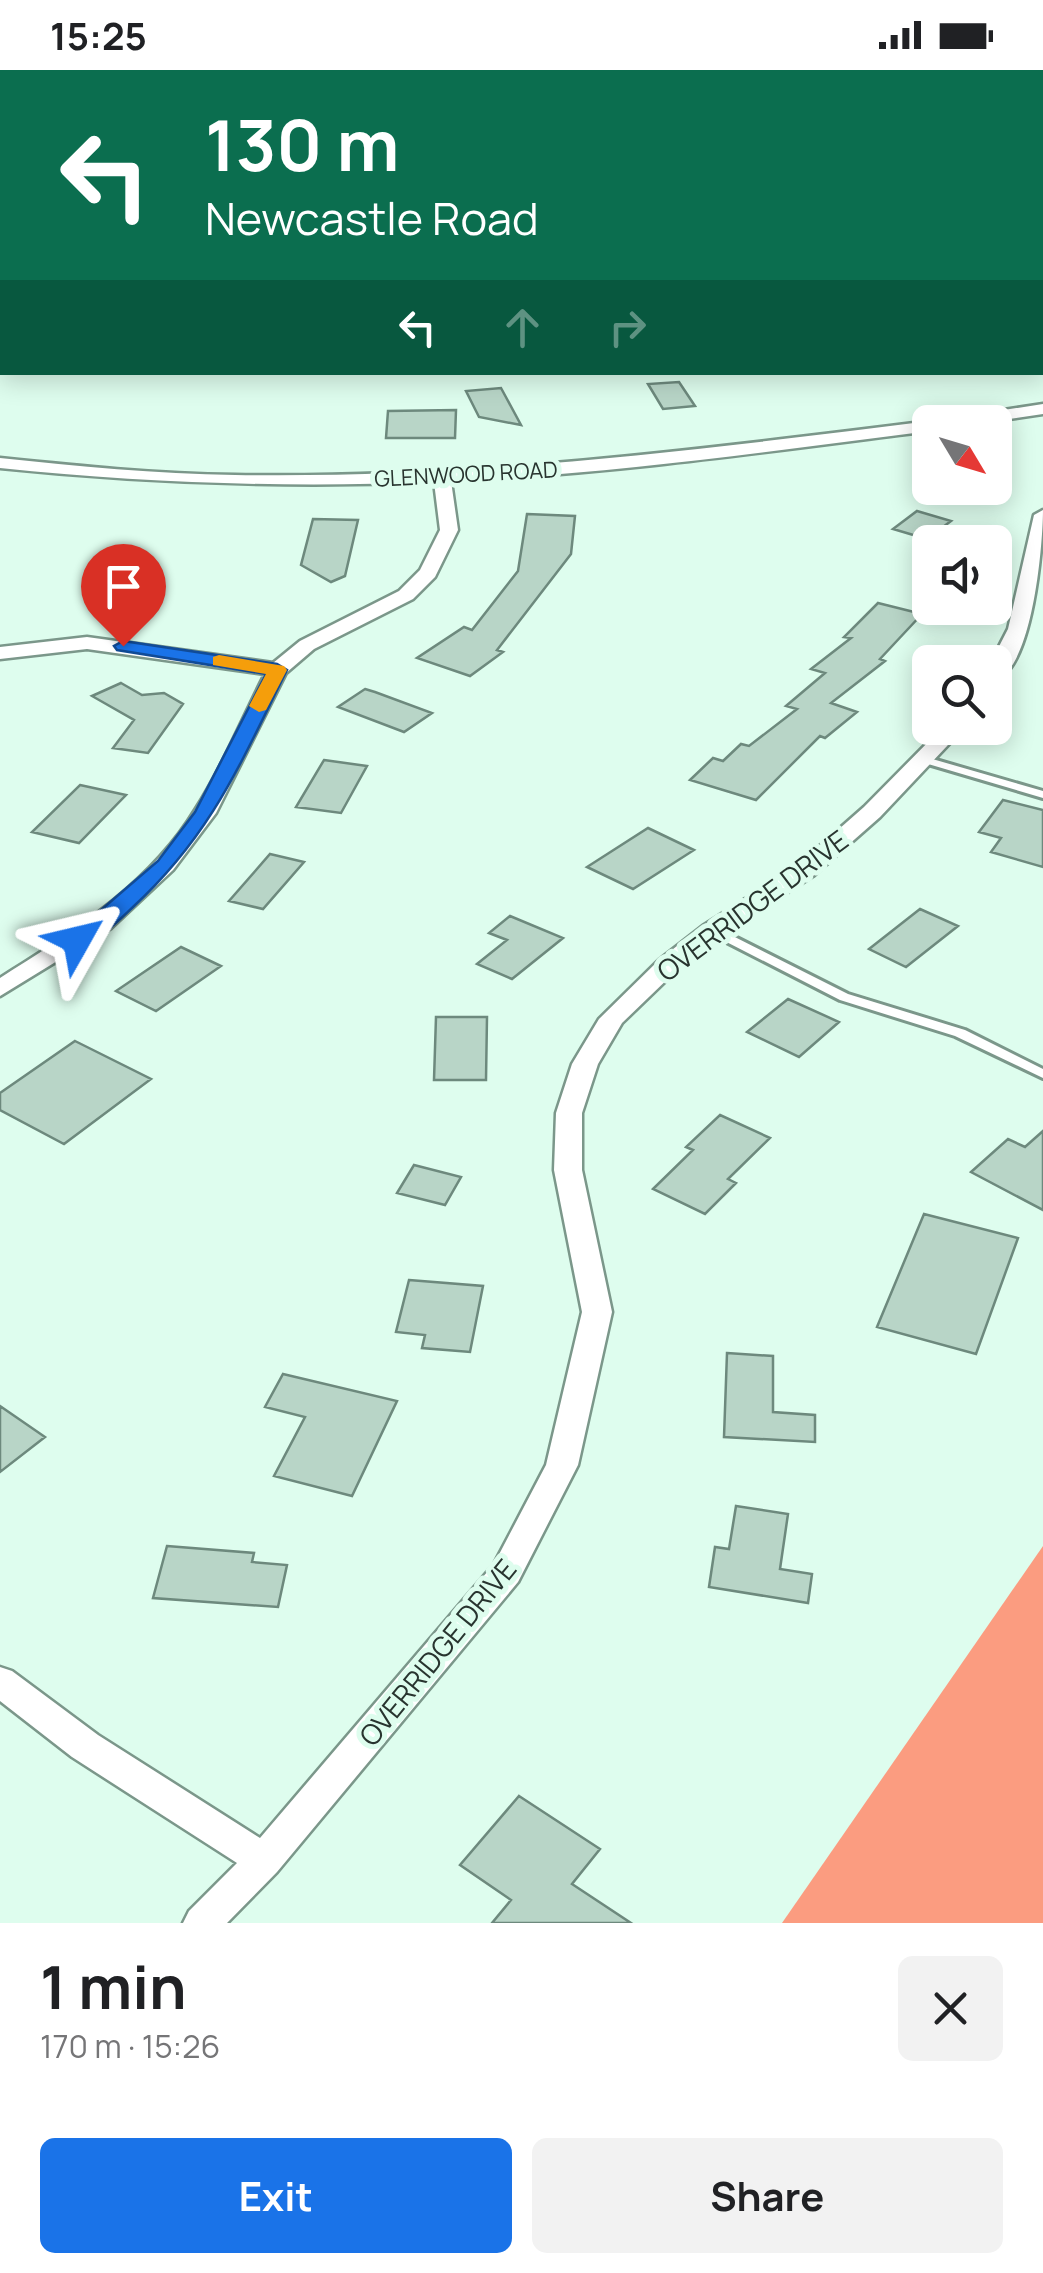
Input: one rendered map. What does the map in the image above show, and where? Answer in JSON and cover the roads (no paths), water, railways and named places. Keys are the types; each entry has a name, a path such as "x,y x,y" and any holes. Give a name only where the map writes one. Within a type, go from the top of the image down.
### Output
{"street":[{"path":"1012,416 1043,409"},
{"path":"1018,415 1043,420"},
{"name":"GLENWOOD ROAD","path":"0,463 70,472 232,481 442,478 657,462 912,428"},
{"path":"0,989 103,924 166,866 205,813 277,670 307,645 406,594 428,572 449,530 442,478"},
{"path":"1010,645 1018,630 1043,515"},
{"path":"0,653 87,643 277,670"},
{"name":"OVERRIDGE DRIVE","path":"202,1923 264,1860 506,1574 562,1465 597,1312 568,1170 569,1114 585,1064 612,1018 668,965 713,930 805,871 872,812 936,745"},
{"path":"0,1682 85,1746 264,1860"}],"lane":[{"path":"922,759 1043,795"},
{"path":"713,930 844,997 960,1034 1043,1074"}]}
